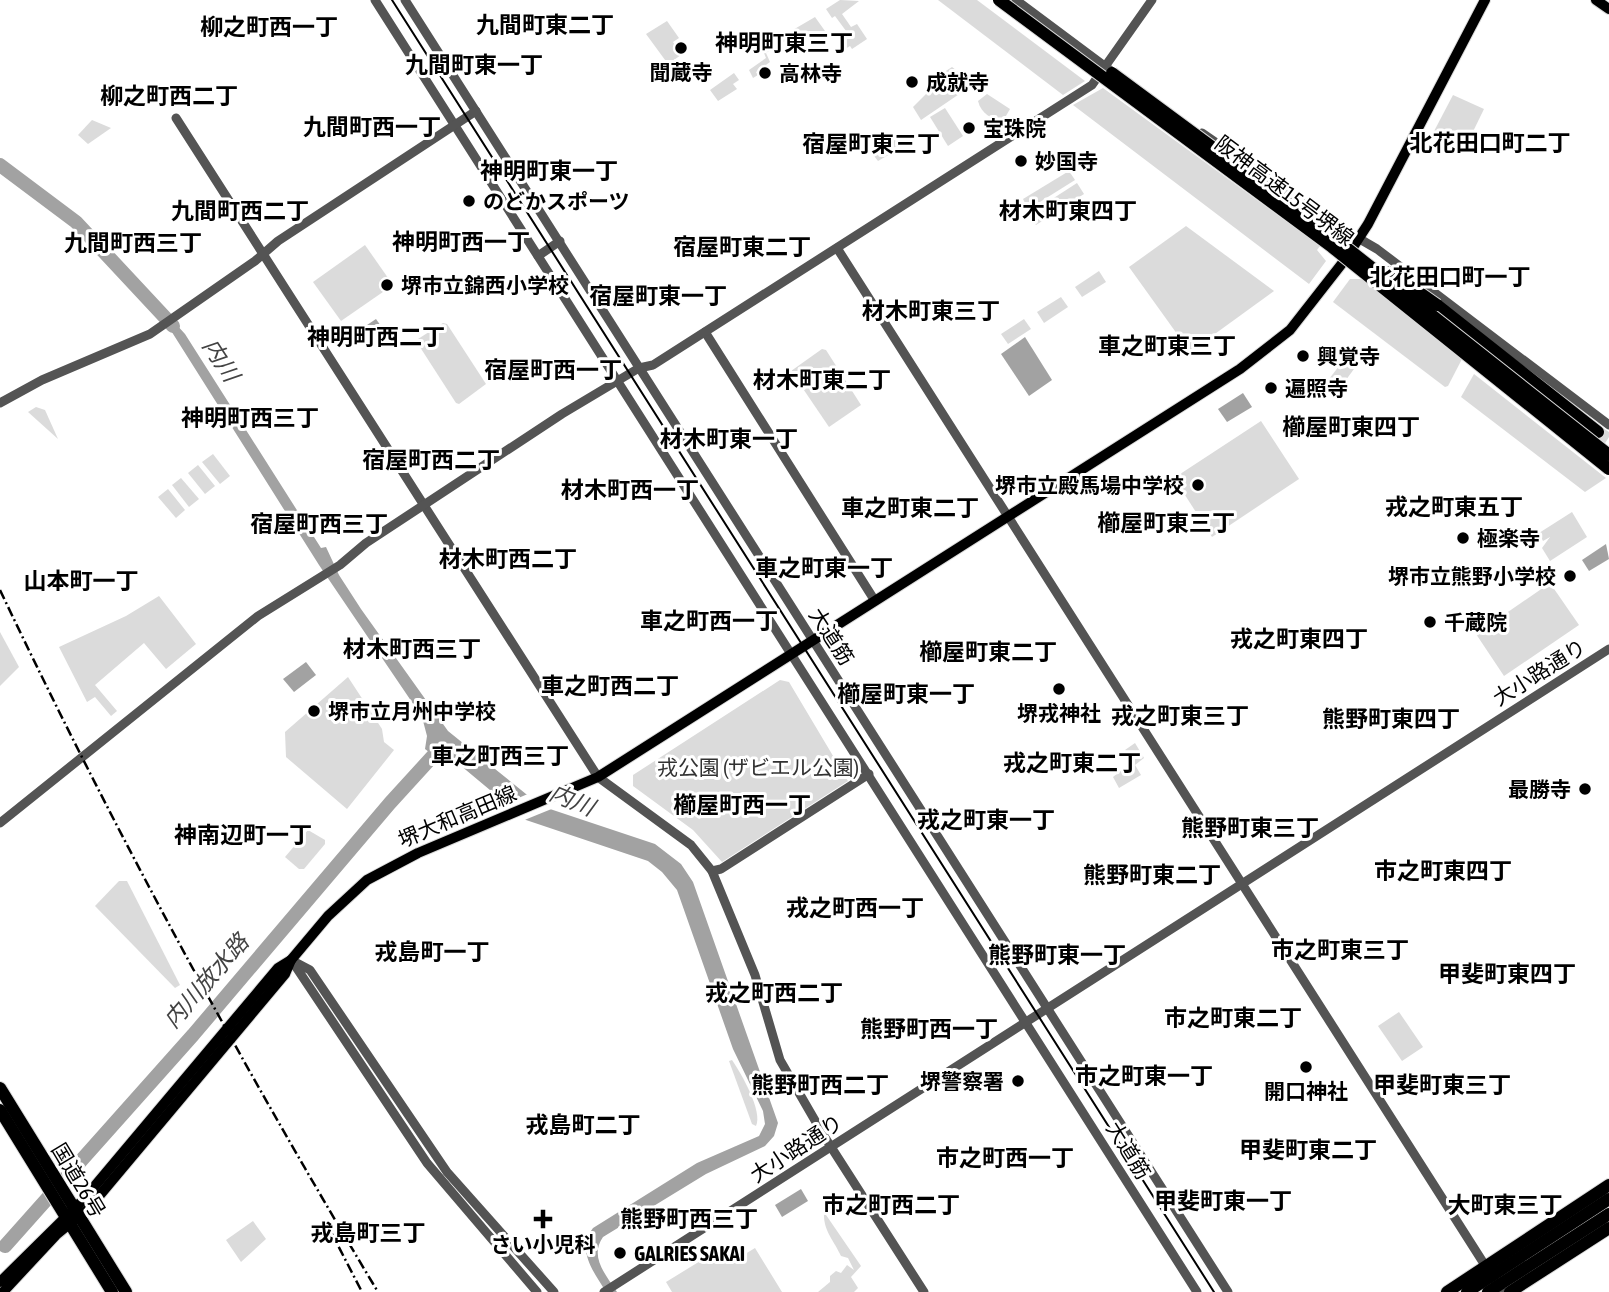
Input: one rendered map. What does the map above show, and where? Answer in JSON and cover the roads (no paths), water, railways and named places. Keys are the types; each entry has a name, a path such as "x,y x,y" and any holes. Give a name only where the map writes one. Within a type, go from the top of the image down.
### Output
{"highway":[{"name":"阪神高速15号堺線","path":"997,0 1332,247 1609,469"},
{"name":"阪神高速15号堺線","path":"1014,0 1319,226 1609,455"},
{"path":"1319,226 1412,287 1542,387 1603,428"},
{"name":"国道26号","path":"0,1088 2,1107 72,1216 112,1292"},
{"path":"1493,1282 1609,1185"},
{"path":"1447,1292 1493,1282 1609,1199"},
{"path":"1467,1292 1493,1282 1609,1214"},
{"name":"国道26号","path":"72,1216 126,1292"},
{"path":"1510,1292 1609,1228"}],"main road":[{"name":"堺大和高田線","path":"72,1216 278,968 291,960 328,916 367,880 396,863 598,776 1008,518 1262,352 1304,314 1345,261 1485,0"},
{"path":"1596,0 1609,9"},
{"path":"0,1282 72,1216"},
{"path":"3,1292 72,1216"}],"street":[{"name":"大道筋","path":"375,0 1197,1292"},
{"name":"大道筋","path":"405,0 1050,1007 1228,1292"},
{"path":"997,0 1609,455"},
{"path":"1014,0 1468,316 1603,428"},
{"path":"0,823 258,616 340,565 366,543 424,503 617,381 653,365 1100,78 1152,0"},
{"path":"0,403 42,380 163,327 278,241 476,111"},
{"path":"176,118 598,776 691,845 712,871 755,975 780,1060 831,1147 924,1292"},
{"path":"538,257 560,242"},
{"path":"837,248 1493,1282"},
{"path":"705,332 875,601"},
{"name":"大小路通り","path":"604,1292 1609,649"},
{"path":"712,871 721,869 869,774"},
{"path":"291,960 427,1163 537,1292"},
{"path":"291,960 310,970 447,1172 554,1292"}],"waterway":[{"name":"内川","path":"0,165 76,222 173,326"},
{"name":"内川放水路","path":"5,1246 193,1035 390,803 442,746"}],"tunnel":[{"path":"1598,432 1609,439"}],"tram line":[{"path":"392,0 1214,1292"}],"railway":[{"path":"0,590 43,680 180,946 277,1120 378,1292"},
{"path":"330,1230 362,1292"}],"place":[{"name":"聞蔵寺","path":"681,48"},
{"name":"高林寺","path":"765,73"},
{"name":"成就寺","path":"912,82"},
{"name":"宝珠院","path":"969,128"},
{"name":"妙国寺","path":"1021,161"},
{"name":"のどかスポーツ","path":"469,201"},
{"name":"堺市立錦西小学校","path":"387,285"},
{"name":"興覚寺","path":"1303,356"},
{"name":"遍照寺","path":"1271,388"},
{"name":"堺市立殿馬場中学校","path":"1198,485"},
{"name":"極楽寺","path":"1463,538"},
{"name":"堺市立熊野小学校","path":"1570,576"},
{"name":"千蔵院","path":"1430,622"},
{"name":"堺戎神社","path":"1059,689"},
{"name":"堺市立月州中学校","path":"314,711"},
{"name":"最勝寺","path":"1585,789"},
{"name":"開口神社","path":"1306,1067"},
{"name":"堺警察署","path":"1018,1081"},
{"name":"さい小児科","path":"543,1219"},
{"name":"GALRIES SAKAI","path":"620,1253"}],"district":[{"name":"九間町東二丁","path":"545,25"},
{"name":"柳之町西一丁","path":"269,27"},
{"name":"神明町東三丁","path":"784,43"},
{"name":"九間町東一丁","path":"474,65"},
{"name":"柳之町西二丁","path":"169,96"},
{"name":"九間町西一丁","path":"372,127"},
{"name":"北花田口町二丁","path":"1490,143"},
{"name":"宿屋町東三丁","path":"871,144"},
{"name":"神明町東一丁","path":"549,171"},
{"name":"九間町西二丁","path":"240,211"},
{"name":"材木町東四丁","path":"1068,211"},
{"name":"神明町西一丁","path":"461,242"},
{"name":"九間町西三丁","path":"133,243"},
{"name":"宿屋町東二丁","path":"742,247"},
{"name":"北花田口町一丁","path":"1450,277"},
{"name":"宿屋町東一丁","path":"658,296"},
{"name":"材木町東三丁","path":"931,311"},
{"name":"神明町西二丁","path":"376,337"},
{"name":"車之町東三丁","path":"1167,346"},
{"name":"宿屋町西一丁","path":"553,370"},
{"name":"材木町東二丁","path":"822,380"},
{"name":"神明町西三丁","path":"250,418"},
{"name":"櫛屋町東四丁","path":"1351,427"},
{"name":"材木町東一丁","path":"729,439"},
{"name":"宿屋町西二丁","path":"431,460"},
{"name":"材木町西一丁","path":"630,490"},
{"name":"戎之町東五丁","path":"1454,507"},
{"name":"車之町東二丁","path":"910,508"},
{"name":"櫛屋町東三丁","path":"1166,523"},
{"name":"宿屋町西三丁","path":"319,524"},
{"name":"材木町西二丁","path":"508,559"},
{"name":"車之町東一丁","path":"824,568"},
{"name":"山本町一丁","path":"81,581"},
{"name":"車之町西一丁","path":"709,621"},
{"name":"戎之町東四丁","path":"1299,639"},
{"name":"材木町西三丁","path":"412,649"},
{"name":"櫛屋町東二丁","path":"988,652"},
{"name":"車之町西二丁","path":"610,686"},
{"name":"櫛屋町東一丁","path":"906,694"},
{"name":"戎之町東三丁","path":"1180,716"},
{"name":"熊野町東四丁","path":"1391,719"},
{"name":"車之町西三丁","path":"500,756"},
{"name":"戎之町東二丁","path":"1072,763"},
{"name":"櫛屋町西一丁","path":"742,805"},
{"name":"戎之町東一丁","path":"986,820"},
{"name":"熊野町東三丁","path":"1250,828"},
{"name":"神南辺町一丁","path":"243,835"},
{"name":"市之町東四丁","path":"1443,871"},
{"name":"熊野町東二丁","path":"1152,875"},
{"name":"戎之町西一丁","path":"855,908"},
{"name":"市之町東三丁","path":"1340,950"},
{"name":"戎島町一丁","path":"432,952"},
{"name":"熊野町東一丁","path":"1057,955"},
{"name":"甲斐町東四丁","path":"1507,974"},
{"name":"戎之町西二丁","path":"774,993"},
{"name":"市之町東二丁","path":"1233,1018"},
{"name":"熊野町西一丁","path":"929,1029"},
{"name":"市之町東一丁","path":"1144,1076"},
{"name":"熊野町西二丁","path":"820,1085"},
{"name":"甲斐町東三丁","path":"1442,1085"},
{"name":"戎島町二丁","path":"583,1125"},
{"name":"甲斐町東二丁","path":"1308,1150"},
{"name":"市之町西一丁","path":"1005,1158"},
{"name":"甲斐町東一丁","path":"1223,1201"},
{"name":"市之町西二丁","path":"891,1205"},
{"name":"大町東三丁","path":"1505,1205"},
{"name":"熊野町西三丁","path":"689,1219"},
{"name":"戎島町三丁","path":"368,1233"}],"park label":[{"name":"戎公園 (ザビエル公園)","path":"758,767"}]}
